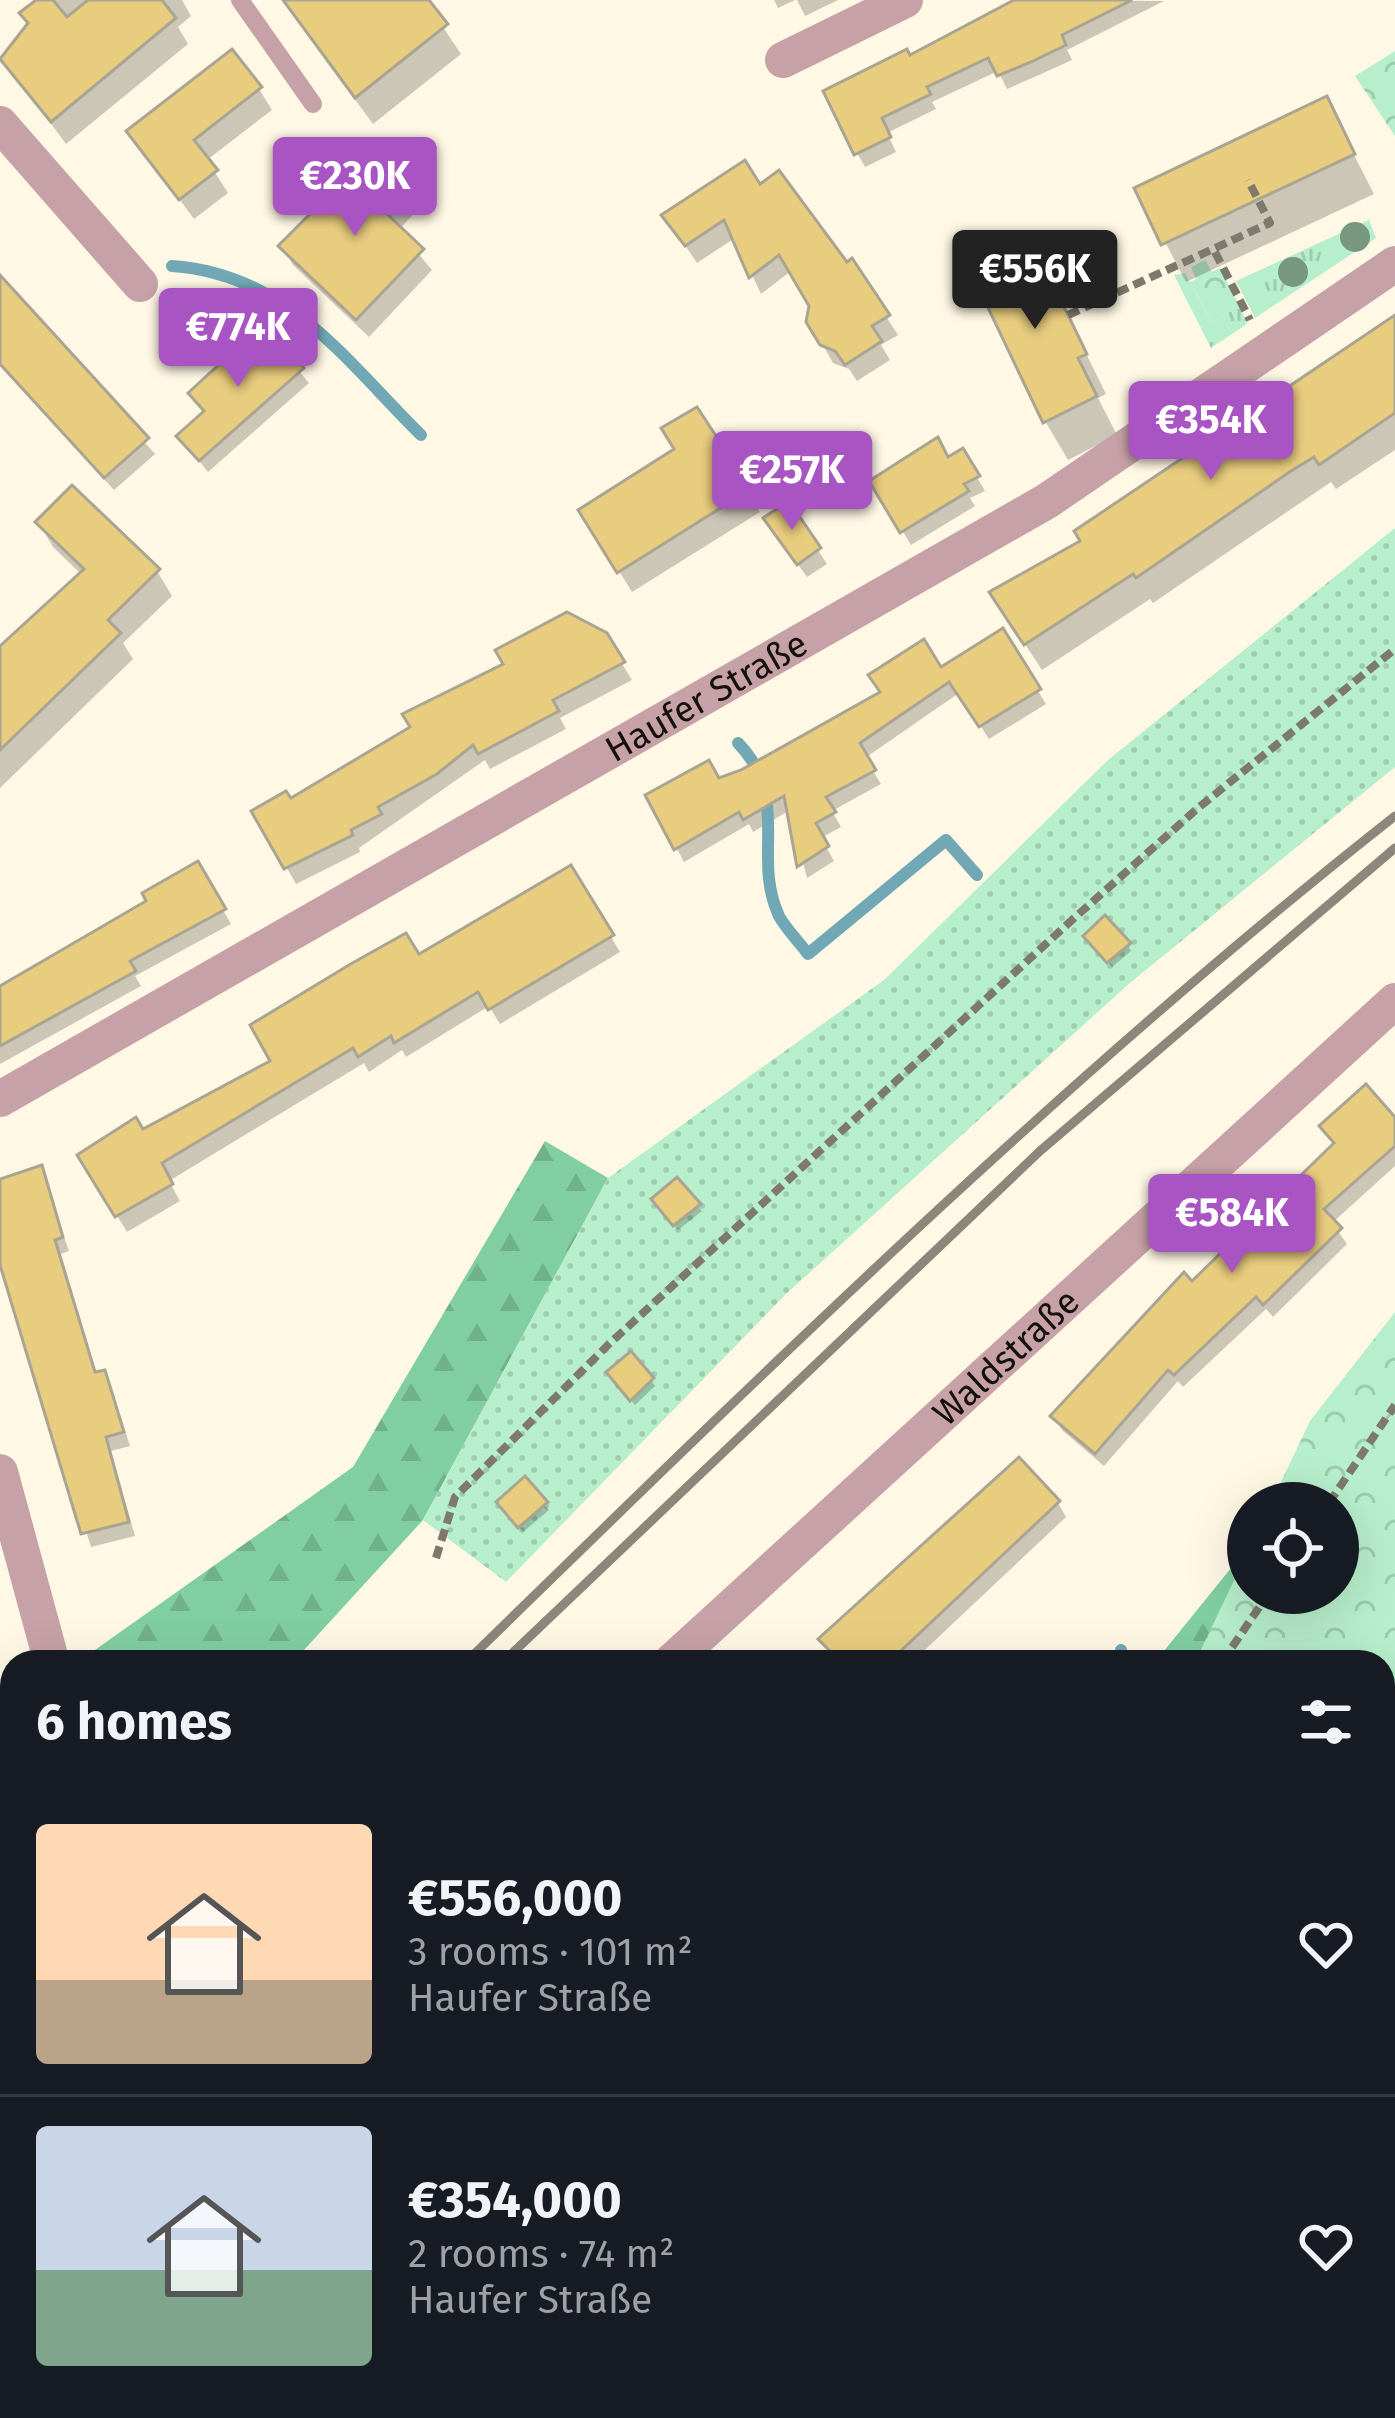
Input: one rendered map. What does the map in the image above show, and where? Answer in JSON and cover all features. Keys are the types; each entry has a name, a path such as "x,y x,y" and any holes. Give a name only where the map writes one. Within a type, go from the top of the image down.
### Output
{"street":[{"path":"784,60 905,0"},
{"path":"0,124 140,284"},
{"name":"Haufer Straße","path":"0,1099 1047,501 1395,265"},
{"name":"Waldstraße","path":"684,1650 1395,1001"},
{"path":"0,1472 48,1650"}],"lane":[{"path":"240,0 313,104"}],"path":[{"path":"1068,315 1270,223 1247,180"},
{"path":"1215,252 1244,305"},
{"path":"436,1558 455,1497 609,1344 1103,892 1395,649"},
{"path":"1343,1482 1395,1405"},
{"path":"1231,1650 1255,1614"}],"green space":[{"path":"1395,51 1395,136 1355,76"},
{"path":"1369,220 1376,238 1255,318 1236,281"},
{"path":"1205,260 1212,272 1220,268 1239,305 1212,323 1190,282 1196,279 1191,267"},
{"path":"1185,273 1212,323 1239,305 1247,324 1211,348 1174,275"},
{"path":"1395,528 1395,767 1131,982 786,1294 506,1582 423,1520 608,1178 884,980 1108,760"},
{"path":"545,1141 608,1178 423,1520 304,1650 95,1650 353,1467"},
{"path":"1395,1312 1395,1650 1201,1650 1227,1595 1227,1614 1359,1614 1359,1482 1281,1482 1310,1421"},
{"path":"1395,1365 1395,1650 1165,1650 1227,1573 1227,1614 1359,1614 1359,1482 1347,1482"}],"building":[{"path":"36,0 53,0 67,17 88,0 162,0 176,18 51,122 0,59 28,23 19,13"},
{"path":"283,0 429,0 448,24 355,98"},
{"path":"1014,0 1132,0 1062,35 1066,45 1031,62 997,76 988,58 927,87 931,94 882,118 891,137 854,155 823,91 907,49 910,55"},
{"path":"232,49 262,87 194,140 218,170 179,200 126,131"},
{"path":"1327,96 1355,154 1161,245 1134,188"},
{"path":"372,152 406,191 386,213 424,249 356,320 278,246"},
{"path":"745,160 760,184 779,170 847,262 852,258 890,315 872,326 882,341 845,365 835,351 820,345 806,322 809,306 779,255 749,278 724,220 685,246 661,215"},
{"path":"1021,243 1040,280 1048,277 1068,315 1087,354 1078,358 1097,396 1043,423 969,268"},
{"path":"0,275 149,438 104,478 0,364"},
{"path":"1395,315 1395,413 1319,465 1314,457 1291,471 1136,578 1133,574 1024,645 989,592 1080,541 1074,531"},
{"path":"263,324 304,368 199,461 176,436 204,411 188,393"},
{"path":"697,407 751,489 617,573 578,510 674,449 661,428"},
{"path":"938,437 948,457 963,448 980,476 964,484 969,491 900,533 869,481"},
{"path":"72,485 160,569 108,620 121,633 0,750 0,646 84,569 35,522"},
{"path":"789,501 821,548 797,565 763,518"},
{"path":"567,612 607,633 625,662 553,700 559,711 478,754 473,745 437,774 378,807 382,814 351,830 353,835 284,869 251,811 286,791 291,798 410,727 402,714 503,664 495,650"},
{"path":"1003,628 1041,689 979,727 949,682 860,743 876,770 826,797 836,812 816,823 829,846 797,867 784,796 743,820 739,812 674,850 645,795 709,760 719,778 741,770 880,692 868,675 924,639 941,667"},
{"path":"198,861 226,909 130,961 136,971 0,1046 0,986 146,901 142,893"},
{"path":"571,865 614,935 488,1010 478,992 394,1043 391,1036 358,1057 353,1048 162,1163 173,1184 115,1217 77,1155 136,1117 143,1129 270,1061 250,1025 349,965 406,933 419,954"},
{"path":"1105,915 1131,943 1107,963 1083,936"},
{"path":"1366,1084 1395,1117 1395,1146 1324,1209 1342,1228 1263,1305 1256,1297 1174,1375 1168,1370 1095,1454 1050,1416 1184,1272 1192,1281 1334,1143 1319,1126"},
{"path":"42,1165 63,1237 55,1240 95,1372 105,1370 124,1432 106,1437 129,1522 81,1534 0,1265 0,1179"},
{"path":"677,1177 701,1204 673,1226 651,1199"},
{"path":"631,1351 654,1378 630,1401 606,1372"},
{"path":"1019,1457 1060,1501 902,1650 829,1650 818,1639"},
{"path":"525,1476 548,1502 518,1528 496,1502"}],"waterway":[{"path":"172,266 213,272 281,303 339,350 421,435"},
{"path":"738,743 763,785 771,894 782,921 808,954 946,840 977,875"}],"railway":[{"path":"478,1650 805,1334 1036,1121 1153,1016 1395,816"},
{"path":"516,1650 1040,1151 1395,848"}]}
